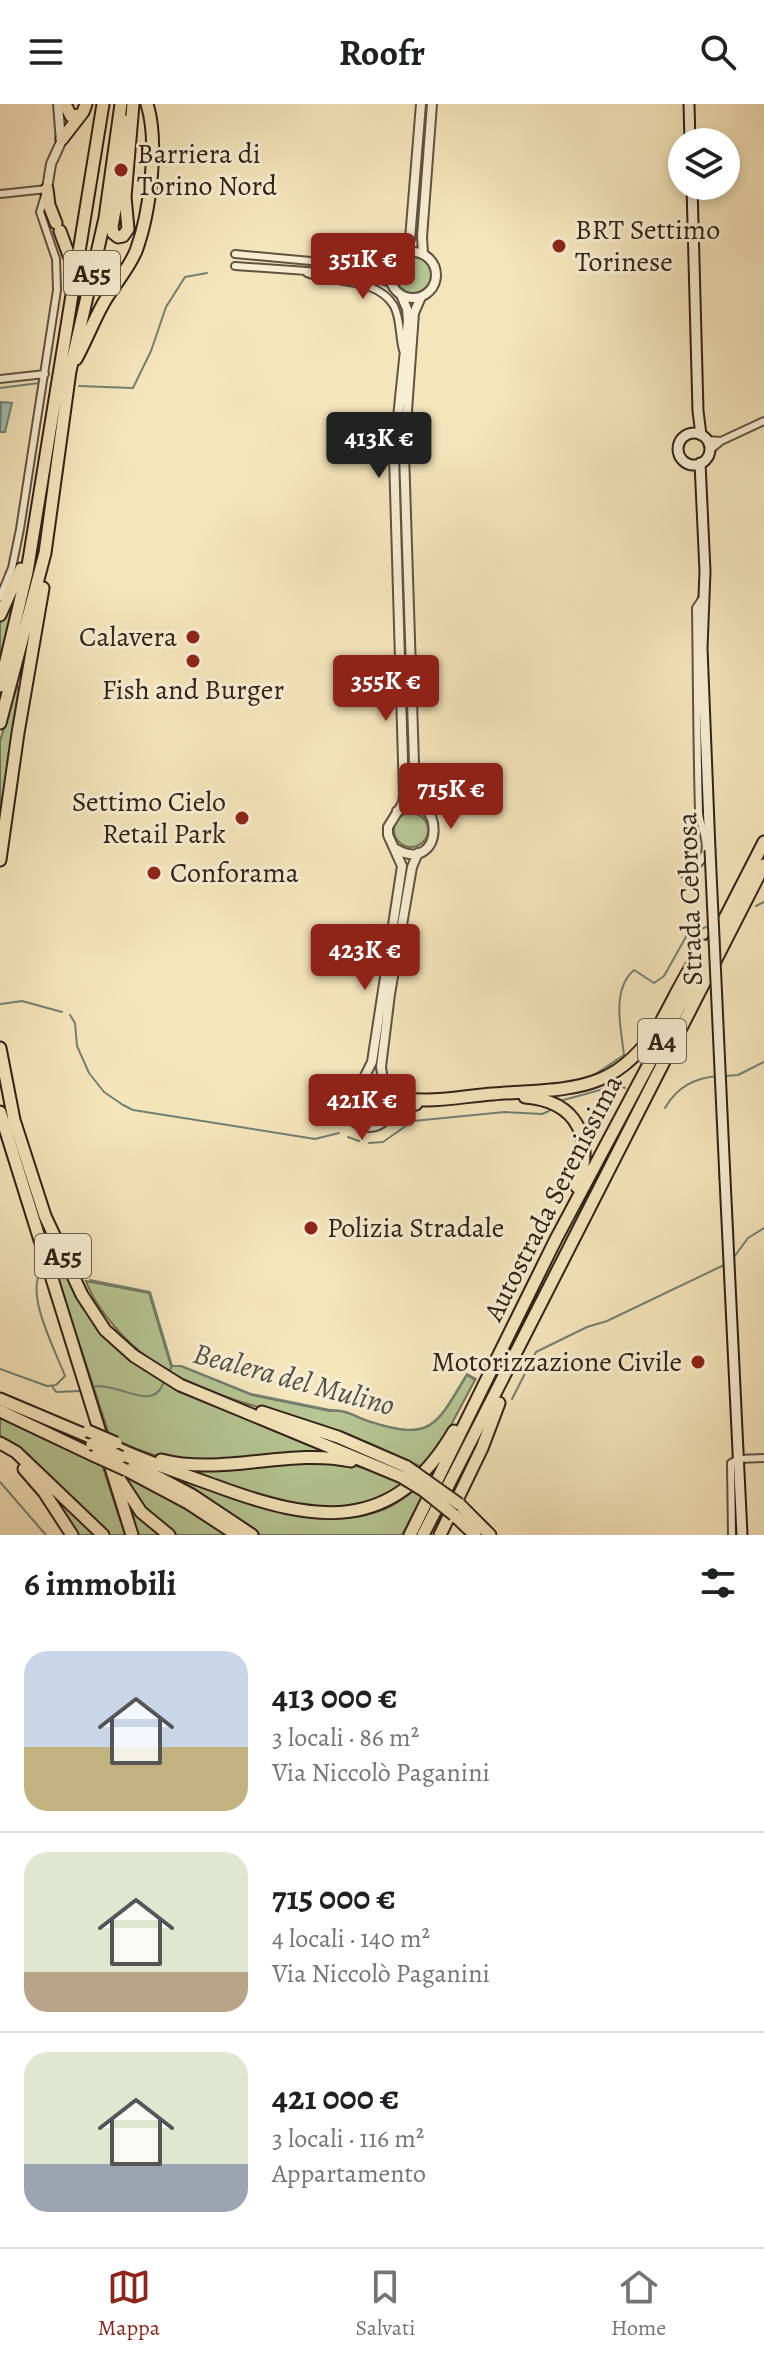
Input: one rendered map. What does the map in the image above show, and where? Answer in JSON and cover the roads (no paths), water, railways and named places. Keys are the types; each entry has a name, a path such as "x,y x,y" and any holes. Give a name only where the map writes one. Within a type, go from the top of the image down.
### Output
{"highway":[{"path":"65,104 71,116 83,109"},
{"name":"A55","path":"0,686 27,572 103,104"},
{"path":"91,276 112,231 124,158 123,104"},
{"name":"A55","path":"0,860 43,584 70,371 113,170 123,104"},
{"path":"112,231 121,237 128,229 125,197 133,104"},
{"path":"70,371 104,302 131,261 141,233 154,150 147,104"},
{"path":"62,139 83,109"},
{"path":"47,189 49,205 71,261 62,351"},
{"name":"A55","path":"0,615 18,577 36,515"},
{"name":"A55","path":"0,723 45,553"},
{"name":"Autostrada Serenissima","path":"410,1535 556,1239 764,842"},
{"name":"Autostrada Serenissima","path":"423,1535 764,865"},
{"path":"387,1091 409,1100 560,1089 591,1084 614,1074 632,1060 651,1036 691,964 723,923"},
{"name":"A55","path":"0,1048 9,1099 30,1176 55,1240 94,1314 115,1340 142,1363 215,1401 247,1407 338,1437 404,1472"},
{"path":"390,1113 419,1104 516,1097 545,1100 568,1113 581,1132 585,1160 581,1178 556,1239"},
{"name":"A55","path":"0,1112 92,1408 127,1494 141,1512 169,1535"},
{"path":"432,1535 556,1290 597,1194"},
{"name":"A4","path":"0,1399 71,1429 91,1442 232,1492 284,1508 337,1514 375,1508 407,1488 451,1436 502,1347"},
{"path":"215,1401 379,1466"},
{"path":"440,1535 482,1448 499,1403"},
{"path":"92,1408 132,1535"},
{"path":"0,1411 91,1442 126,1470 188,1503 237,1535"},
{"path":"0,1444 44,1492 72,1535"},
{"path":"0,1444 16,1452 103,1535"},
{"path":"119,1450 193,1465 324,1457 379,1466 404,1472 490,1535"},
{"path":"119,1450 252,1535"},
{"path":"457,1509 475,1535"}],"main road":[{"path":"689,104 690,128"},
{"path":"692,200 698,411 707,457 695,463 682,459 678,450 698,411"},
{"path":"687,434 706,442"},
{"name":"Strada Cebrosa","path":"695,463 704,540 702,635 742,1535"}],"street":[{"path":"0,597 9,578 20,529 58,272 40,204 47,189 51,164 62,139 58,104"},
{"path":"235,254 365,266 392,265 405,253 410,239 421,104"},
{"path":"401,295 414,299 421,297 428,294 436,281 434,265 423,254 422,237 432,104"},
{"path":"0,194 47,189"},
{"path":"405,253 423,254"},
{"path":"391,283 392,265"},
{"path":"235,266 363,275 391,283 407,309 394,456 404,795 388,827 402,866 372,1062 362,1082 348,1096 347,1109 353,1120 362,1125 374,1126 390,1113 381,1067 390,994 412,867 418,853"},
{"path":"303,272 369,287 385,295 394,307 403,352"},
{"path":"396,849 410,854 418,853 430,845 435,831 432,818 420,808 415,794 404,453 414,313 421,297"},
{"path":"0,379 45,374"},
{"path":"706,442 721,441 764,421"},
{"path":"684,874 696,867 705,856 706,849 699,812 696,608 704,596"},
{"path":"697,686 705,697"},
{"path":"396,812 404,808 420,808"},
{"path":"362,1082 378,1083 387,1091"},
{"path":"738,1459 764,1458"},
{"name":"Strada Cebrosa","path":"732,1535 731,1463 738,1459"}],"waterway":[{"path":"79,386 133,388 151,351 166,307 185,277 207,273"},
{"path":"0,388 39,383"},
{"path":"756,906 764,902"},
{"path":"594,1075 624,1055 619,1010 622,988 627,978 634,970 654,983 664,976 687,935 706,927"},
{"path":"1,1004 22,1001 62,1012"},
{"path":"70,1015 75,1023 77,1046 89,1073 104,1092 133,1110 315,1139 339,1133"},
{"path":"725,1076 738,1075 764,1062"},
{"path":"665,1108 675,1094 687,1085 718,1076"},
{"path":"560,1101 618,1085 625,1088"},
{"path":"369,1143 383,1142 413,1121 505,1112 542,1114 549,1111"},
{"path":"348,1137 359,1141"},
{"name":"Bealera del Mulino","path":"734,1257 748,1238 764,1228"},
{"name":"Bealera del Mulino","path":"512,1399 536,1352 724,1265"},
{"path":"0,1369 47,1386 56,1385 65,1376 39,1308 37,1282 41,1272"},
{"path":"90,1280 150,1292 172,1366"},
{"name":"Bealera del Mulino","path":"169,1372 172,1366 181,1366 251,1394 341,1411 392,1428 408,1430 421,1429 440,1416 467,1374 476,1379"},
{"name":"Bealera del Mulino","path":"90,1387 101,1386 151,1396 163,1384"},
{"name":"Bealera del Mulino","path":"52,1386 56,1392 81,1391"},
{"path":"0,1482 46,1535"}],"place":[{"name":"Barriera di Torino Nord","path":"121,170"},
{"name":"BRT Settimo Torinese","path":"559,246"},
{"name":"Calavera","path":"193,637"},
{"name":"Fish and Burger","path":"193,661"},
{"name":"Settimo Cielo Retail Park","path":"242,818"},
{"name":"Conforama","path":"154,873"},
{"name":"Polizia Stradale","path":"311,1228"},
{"name":"Motorizzazione Civile","path":"698,1362"}]}
